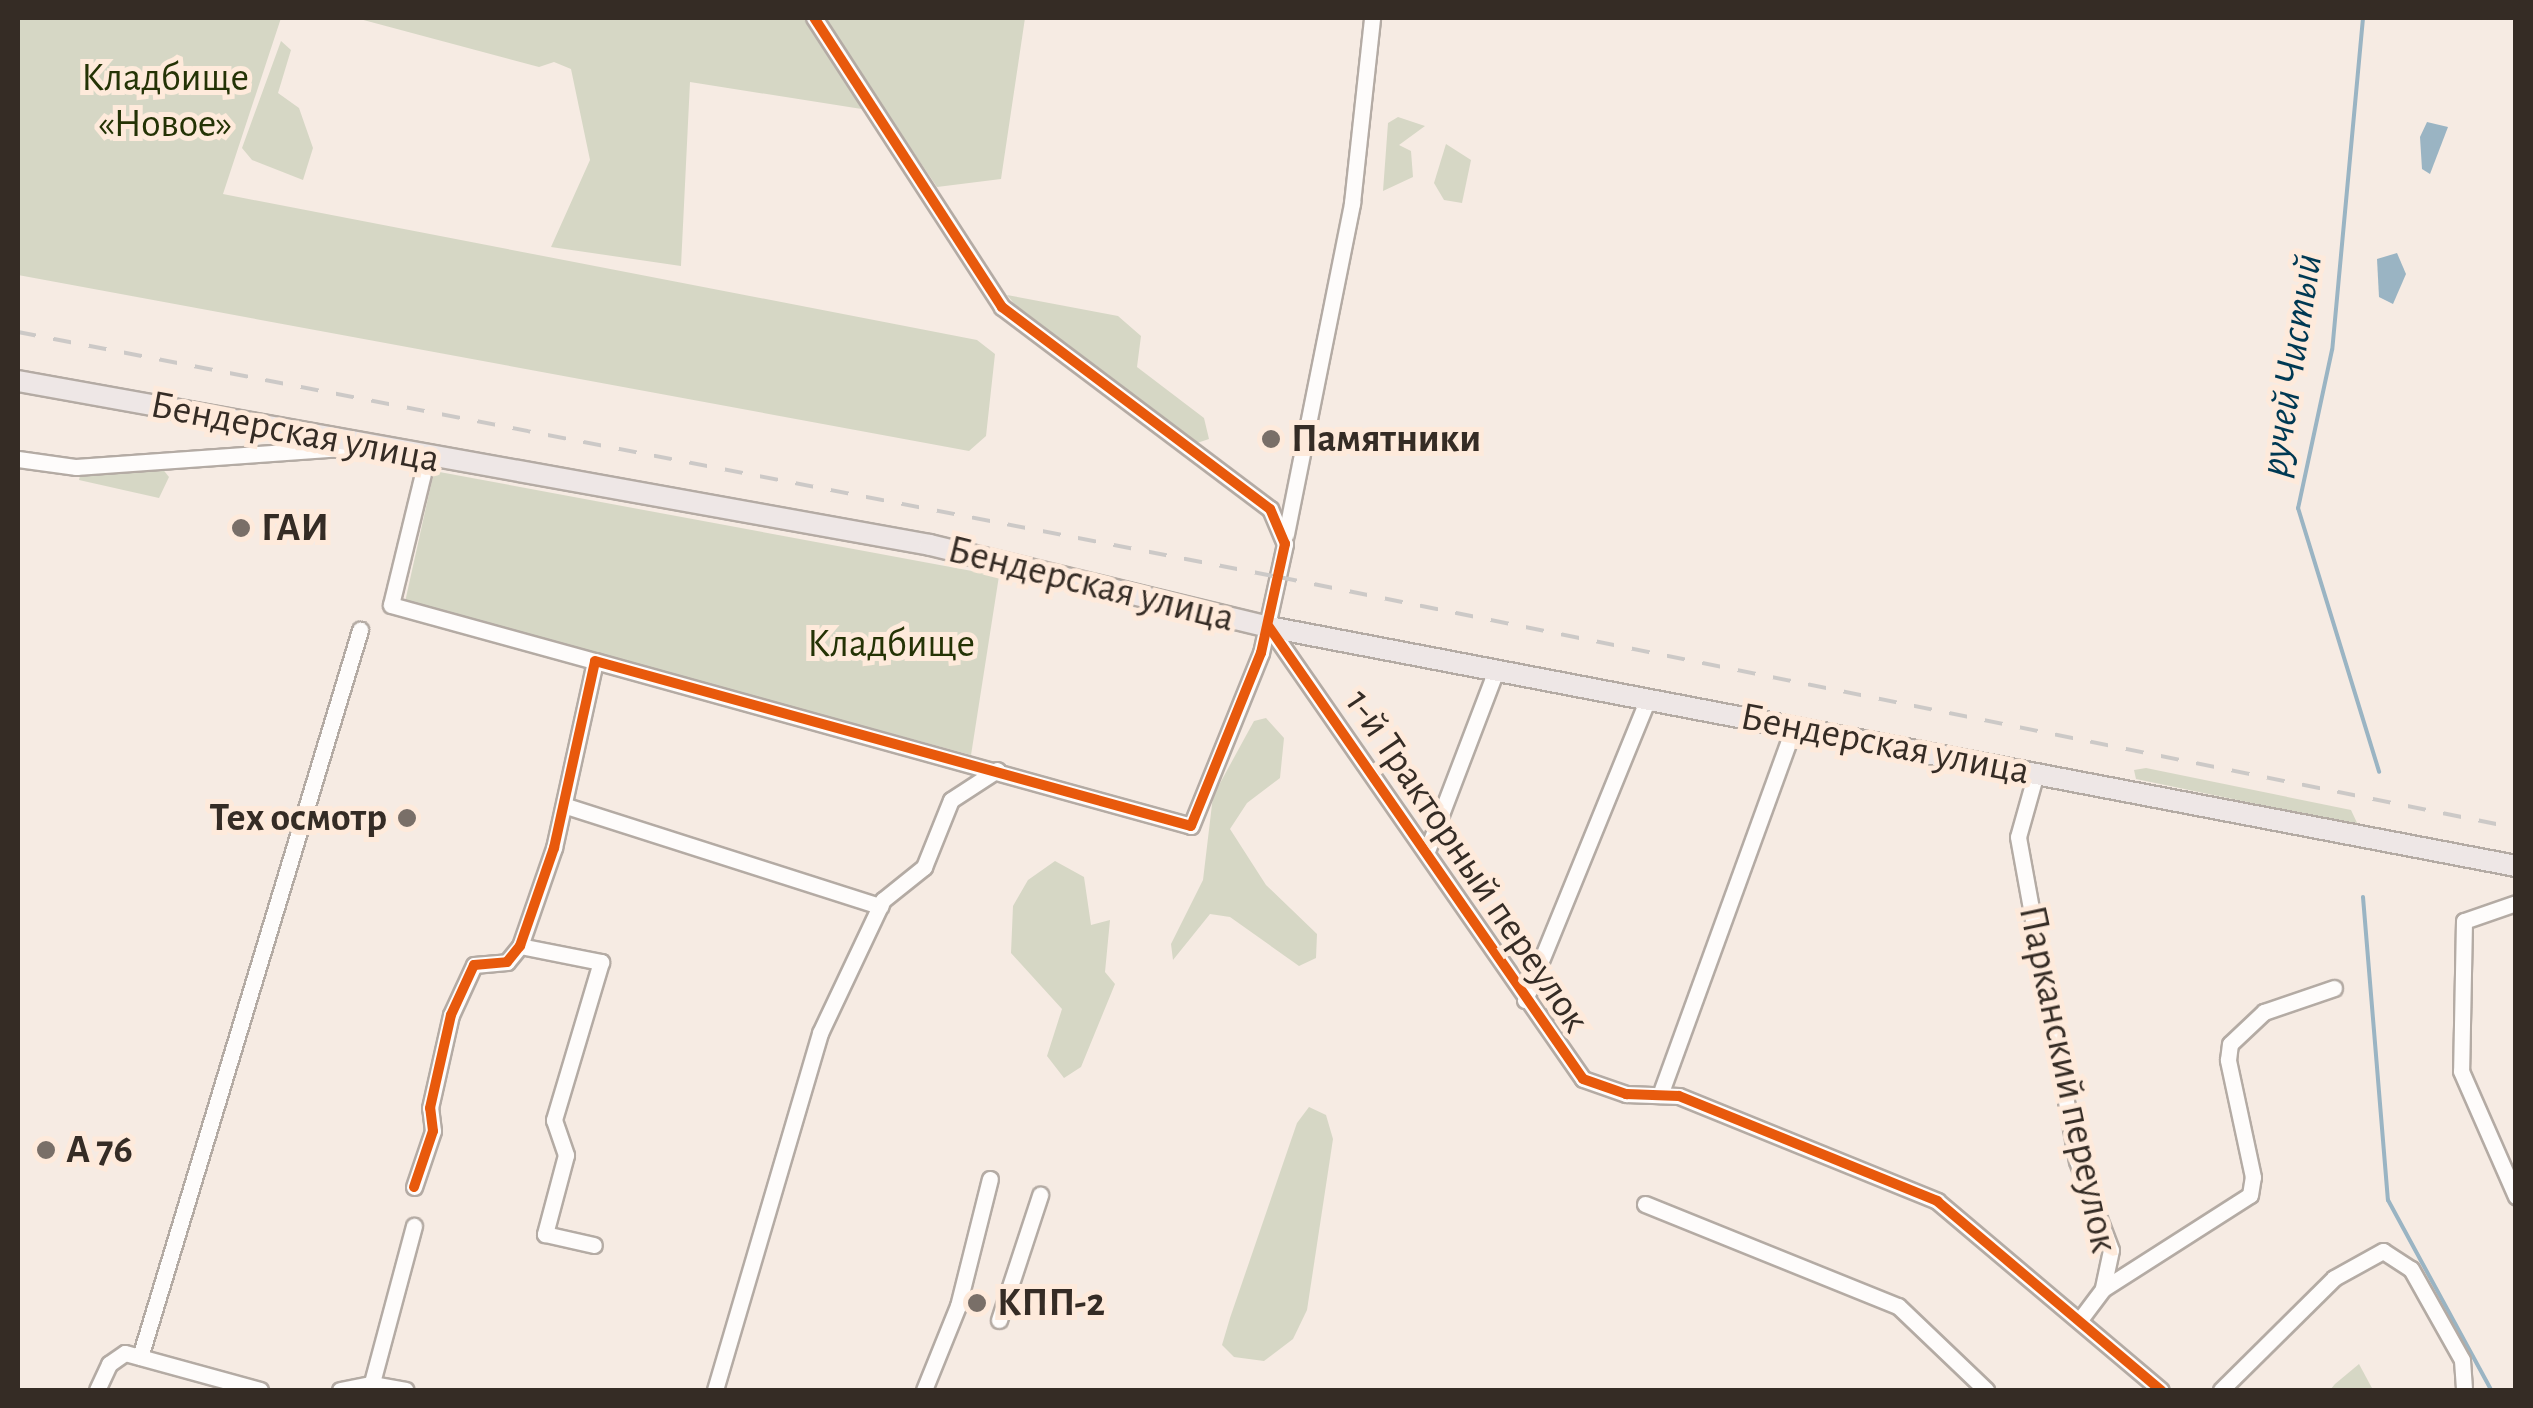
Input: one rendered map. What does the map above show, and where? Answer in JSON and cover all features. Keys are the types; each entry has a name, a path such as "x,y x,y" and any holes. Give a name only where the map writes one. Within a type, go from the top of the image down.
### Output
{"main road":[{"name":"Бендерская улица","path":"18,381 930,545 1270,627 2516,866"}],"street":[{"path":"814,18 1002,307 1270,509 1286,534"},
{"path":"428,457 391,605 1192,826 1270,627 1352,203 1372,18"},
{"path":"18,459 76,468 370,445"},
{"name":"1-й Тракторный переулок","path":"1270,627 1583,1078 1616,1092 1660,1095"},
{"path":"140,1357 360,630"},
{"path":"414,1187 433,1131 430,1108 451,1015 474,965 507,962 520,946 566,806 564,788 595,661"},
{"path":"1427,852 1496,670"},
{"path":"1526,1000 1648,698"},
{"path":"1794,726 1660,1095 1679,1096 1938,1201 2161,1390"},
{"path":"715,1390 820,1033 880,906 924,867 951,800 997,770"},
{"name":"Парканский переулок","path":"2036,773 2018,837 2077,1161 2112,1250 2103,1289 2080,1320"},
{"path":"566,806 880,906"},
{"path":"2516,903 2464,921 2461,1071 2516,1196"},
{"path":"520,946 601,962 554,1120 566,1155 545,1234 594,1245"},
{"path":"2103,1289 2250,1195 2253,1177 2228,1060 2230,1044 2264,1012 2334,988"},
{"path":"924,1390 958,1306 990,1179"},
{"path":"999,1320 1040,1195"},
{"path":"1645,1204 1898,1306 1986,1390"},
{"path":"371,1387 414,1226"},
{"path":"2221,1390 2334,1278 2384,1252 2411,1269 2462,1360 2464,1390"},
{"path":"97,1390 116,1356 140,1357 260,1390"},
{"path":"340,1390 405,1390"}],"green space":[{"path":"18,18 281,18 223,194 977,340 995,354 986,436 969,451 18,275"},
{"name":"Кладбище «Новое»","path":"356,18 1025,18 1001,179 937,187 887,113 690,82 681,266 551,247 590,160 571,69 554,62 539,67"},
{"path":"281,41 291,50 278,93 299,108 313,148 303,180 252,160 242,148"},
{"path":"1398,117 1425,126 1399,145 1411,151 1413,177 1383,191 1388,123"},
{"path":"1446,144 1471,160 1462,203 1444,200 1434,183"},
{"path":"1007,295 1118,316 1141,336 1137,367 1204,418 1209,439 1191,445 1028,321"},
{"path":"161,467 169,477 159,498 79,480 81,471"},
{"name":"Кладбище","path":"434,471 999,576 971,755 405,602"},
{"path":"1266,718 1284,738 1280,778 1247,803 1230,829 1266,885 1317,934 1316,958 1299,966 1230,917 1210,914 1173,960 1171,944 1203,880 1213,796 1254,721"},
{"path":"2146,768 2351,810 2358,825 2136,779 2134,770"},
{"path":"1055,861 1084,877 1091,925 1110,920 1105,972 1115,984 1081,1067 1064,1078 1047,1056 1062,1009 1011,953 1013,906 1028,880"},
{"path":"1309,1107 1326,1115 1333,1139 1307,1310 1293,1339 1264,1361 1234,1357 1222,1345 1230,1318 1297,1123"},
{"path":"2359,1364 2373,1390 2330,1390 2335,1384"}],"water":[{"path":"2427,122 2448,127 2430,174 2422,169 2420,137"},
{"path":"2397,253 2406,274 2393,304 2379,297 2377,259"}],"waterway":[{"name":"ручей Чистый","path":"2363,18 2332,350 2298,508 2379,772"},
{"name":"ручей Чистый","path":"2363,897 2388,1200 2491,1390"}],"railway":[{"path":"18,332 1279,577 2516,828"}],"cycle path":[{"path":"414,1187 433,1131 430,1108 451,1015 474,965 507,962 520,946 554,848 595,661 1191,826 1261,653 1285,544 1270,509 1002,307 814,18"},
{"path":"1269,627 1583,1079 1626,1094 1679,1096 1937,1201 2161,1390"}],"place":[{"name":"Памятники","path":"1271,439"},
{"name":"ГАИ","path":"241,528"},
{"name":"Тех осмотр","path":"407,818"},
{"name":"А 76","path":"46,1150"},
{"name":"КПП-2","path":"977,1303"}]}
